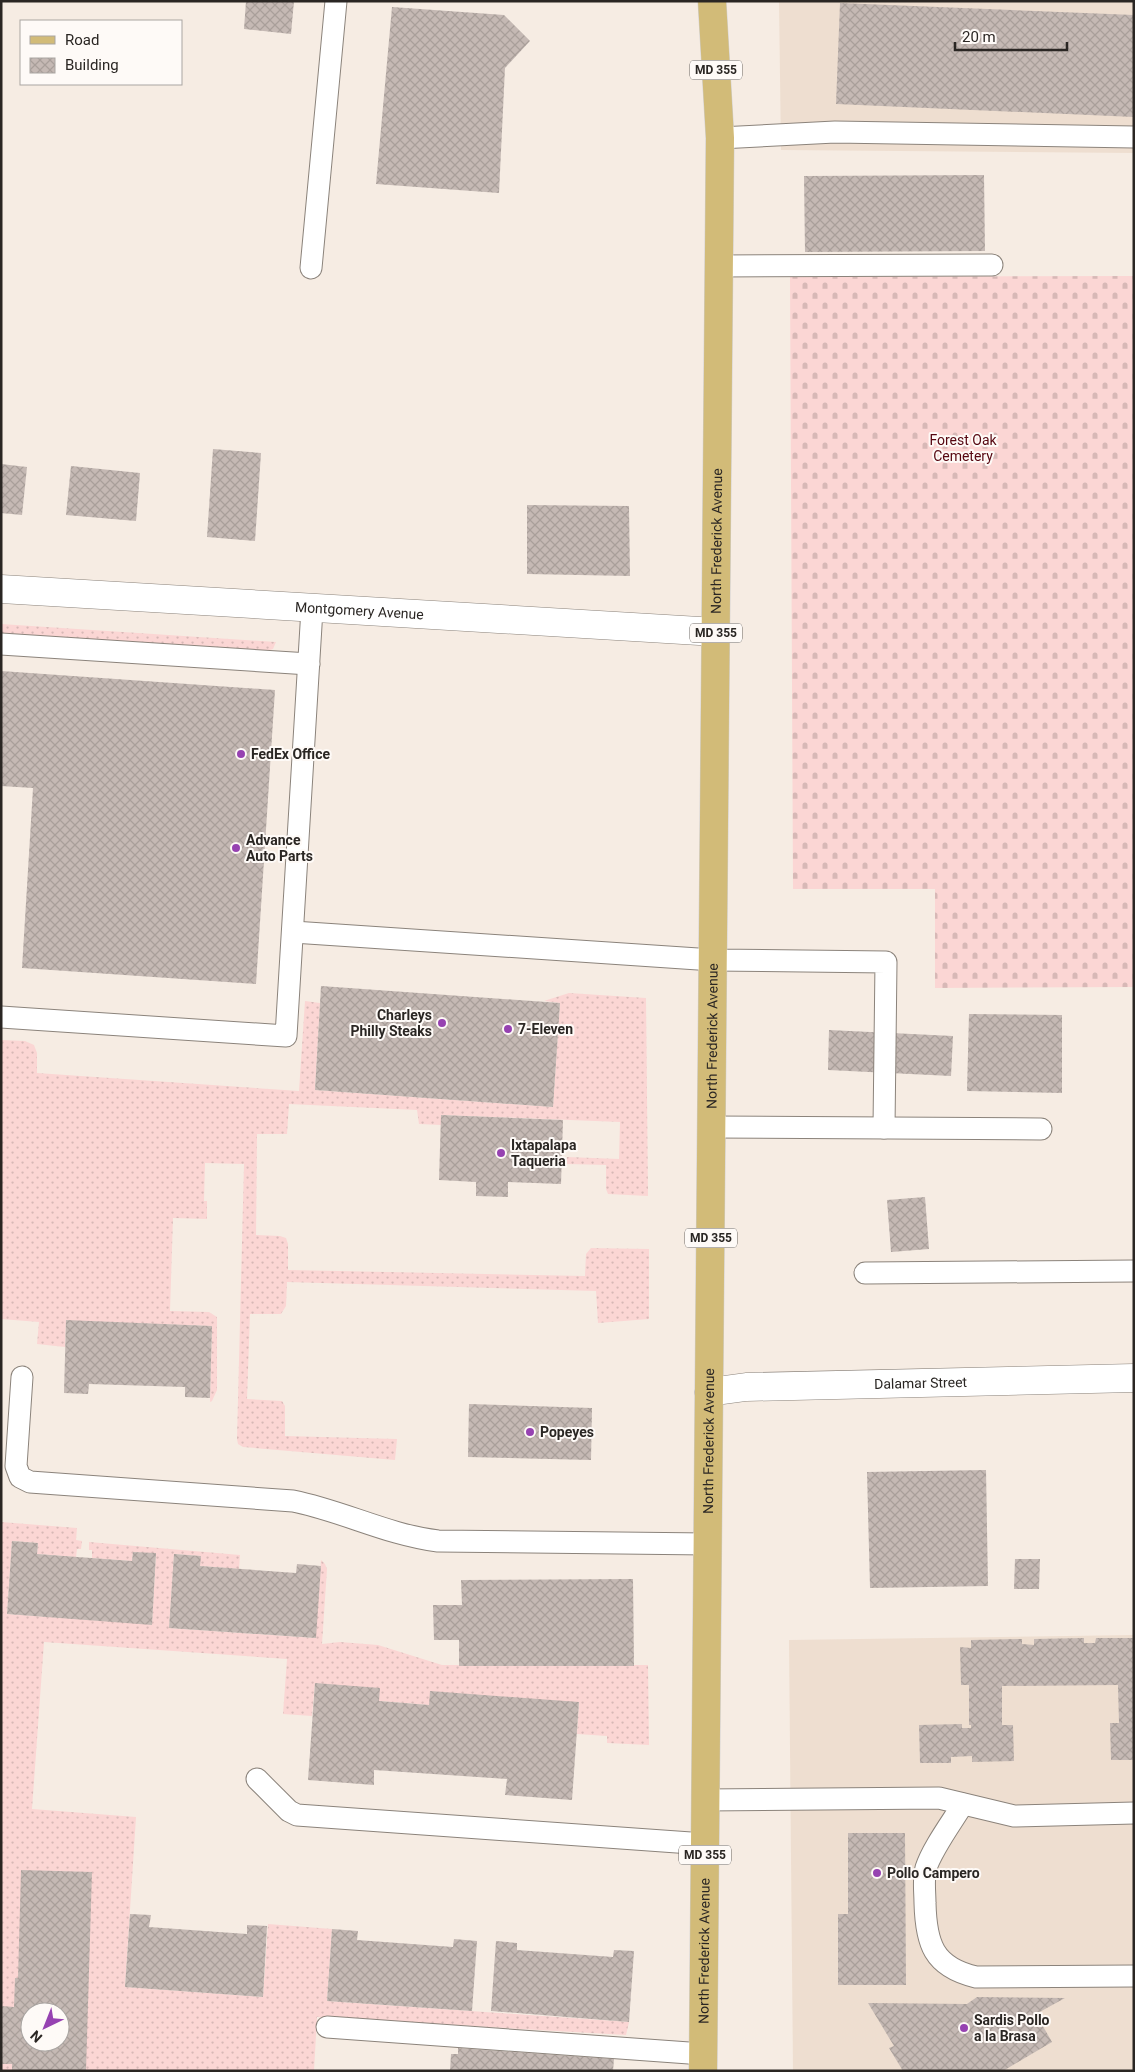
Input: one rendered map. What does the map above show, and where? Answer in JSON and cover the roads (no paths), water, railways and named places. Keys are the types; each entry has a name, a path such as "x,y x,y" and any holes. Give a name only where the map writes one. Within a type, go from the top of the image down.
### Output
{"main road":[{"name":"North Frederick Avenue","path":"703,2062 720,138 712,1"}],"street":[{"name":"Montgomery Avenue","path":"1,589 716,632"},
{"name":"Dalamar Street","path":"709,1392 746,1387 1134,1378"}],"lane":[{"path":"311,268 336,1"},
{"path":"720,138 835,132 1134,137"},
{"path":"719,266 992,265"},
{"path":"1,1017 286,1036 312,609"},
{"path":"1,644 309,664"},
{"path":"293,932 713,960 886,962 884,1128"},
{"path":"712,1127 1042,1129"},
{"path":"865,1273 1134,1271"},
{"path":"22,1378 16,1466 20,1477 30,1482 294,1501 330,1509 401,1535 438,1541 708,1544"},
{"path":"257,1779 289,1811 297,1815 705,1844"},
{"path":"705,1800 932,1798 1014,1816 1134,1813"},
{"path":"963,1804 931,1857 926,1874 926,1926 931,1946 942,1962 958,1973 976,1977 1134,1976"},
{"path":"327,2028 703,2062"}],"place":[{"name":"FedEx Office","path":"241,754"},
{"name":"Advance Auto Parts","path":"236,848"},
{"name":"Charleys Philly Steaks","path":"442,1023"},
{"name":"7-Eleven","path":"508,1029"},
{"name":"Ixtapalapa Taqueria","path":"501,1153"},
{"name":"Popeyes","path":"530,1432"},
{"name":"Pollo Campero","path":"877,1873"},
{"name":"Sardis Pollo a la Brasa","path":"964,2028"}],"park label":[{"name":"Forest Oak Cemetery","path":"963,448"}]}
